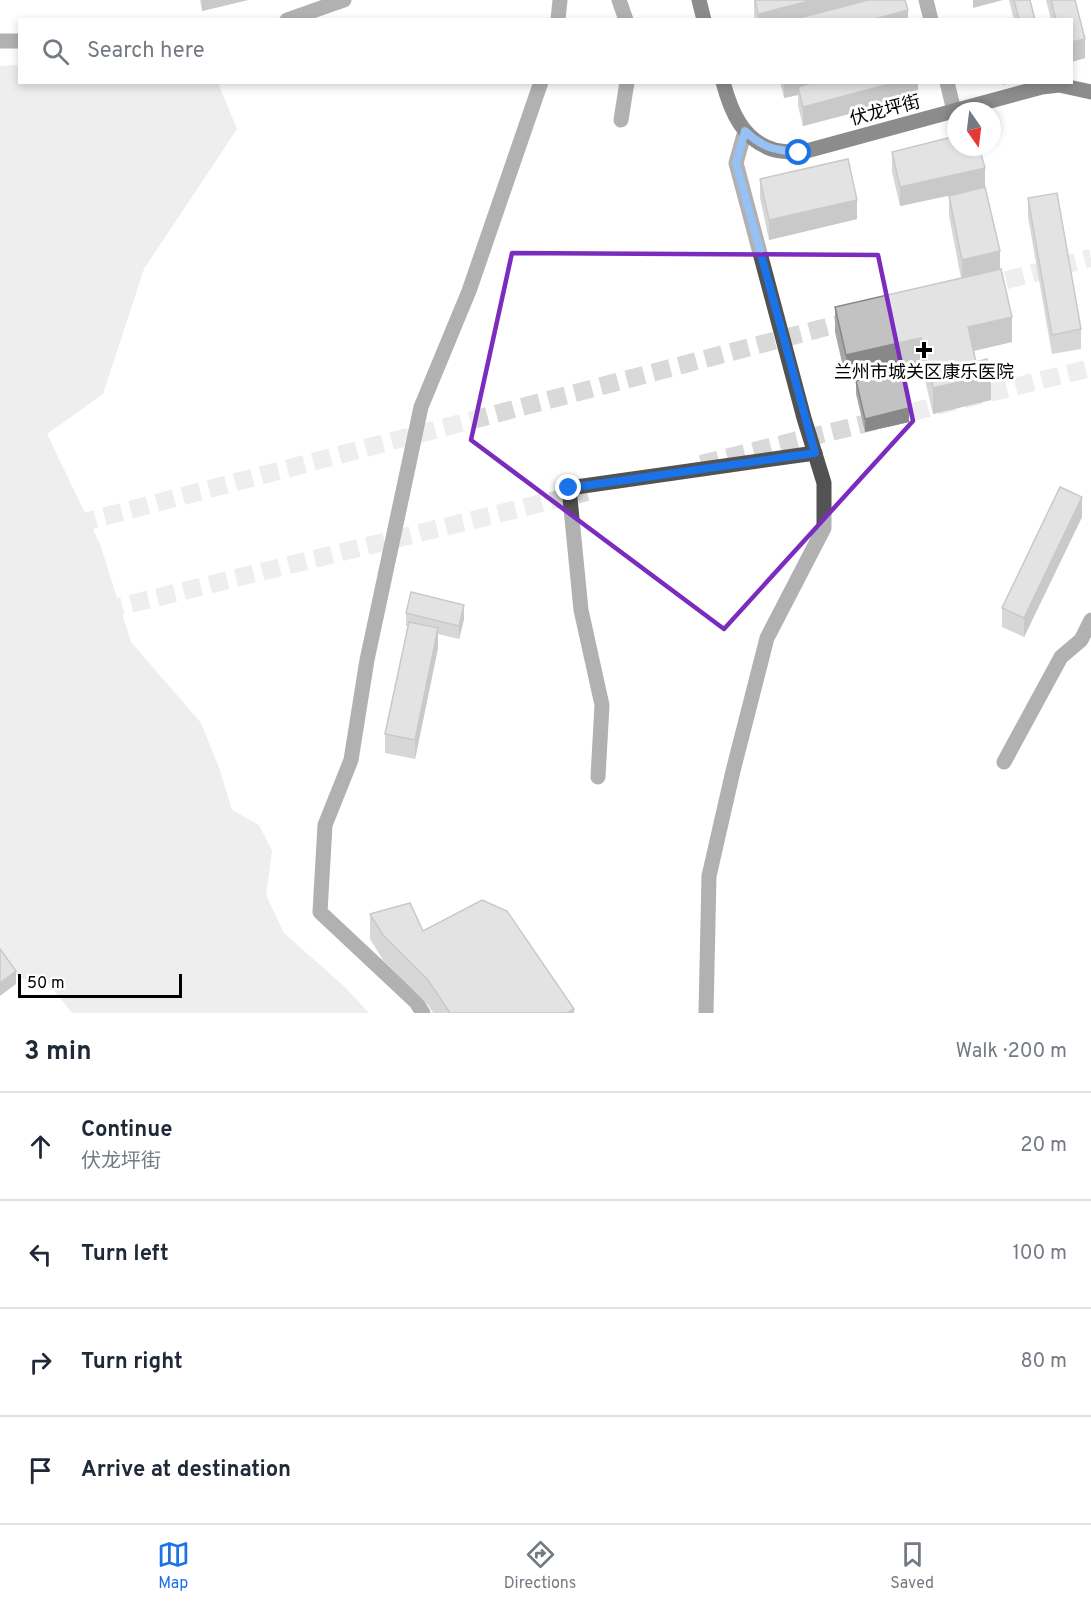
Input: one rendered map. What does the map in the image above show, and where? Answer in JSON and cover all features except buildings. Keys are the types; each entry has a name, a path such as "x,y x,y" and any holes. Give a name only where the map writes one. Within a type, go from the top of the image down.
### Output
{"main road":[{"path":"699,0 704,18"},
{"name":"伏龙坪街","path":"724,84 740,126 745,131 756,141 776,150 799,153 947,113"},
{"name":"伏龙坪街","path":"987,102 1042,87 1059,85 1091,92"}],"street":[{"path":"293,18 344,0"},
{"path":"558,18 560,0"},
{"path":"619,0 625,18"},
{"path":"926,0 930,18"},
{"path":"0,41 18,41"},
{"path":"423,1013 416,1002 320,912 325,825 351,760 367,660 421,407 469,291 540,84"},
{"path":"621,120 627,84"},
{"path":"947,84 952,102"},
{"path":"706,1013 709,876 767,638 824,528 824,483 736,163 745,131"},
{"path":"598,777 602,705 581,610 569,488 815,453"},
{"path":"1004,762 1061,657 1081,640 1091,620"}],"highlighted area":[{"path":"512,253 878,255 913,421 724,629 471,440"}],"shaded area":[{"path":"18,65 18,84 218,84 237,129 144,269 103,394 47,434 100,544 131,642 201,723 220,770 232,810 259,825 272,851 266,895 284,933 346,988 369,1013 72,1013 48,983 21,979 0,955 0,66"}],"tunnel":[{"path":"980,287 1091,258"},
{"path":"0,544 857,319"},
{"path":"701,464 1091,368"},
{"path":"0,636 587,492"}],"place":[{"name":"兰州市城关区康乐医院","path":"924,350"}],"route":[{"path":"569,488 815,453 736,163 745,131 756,141 776,150 799,153"}]}
